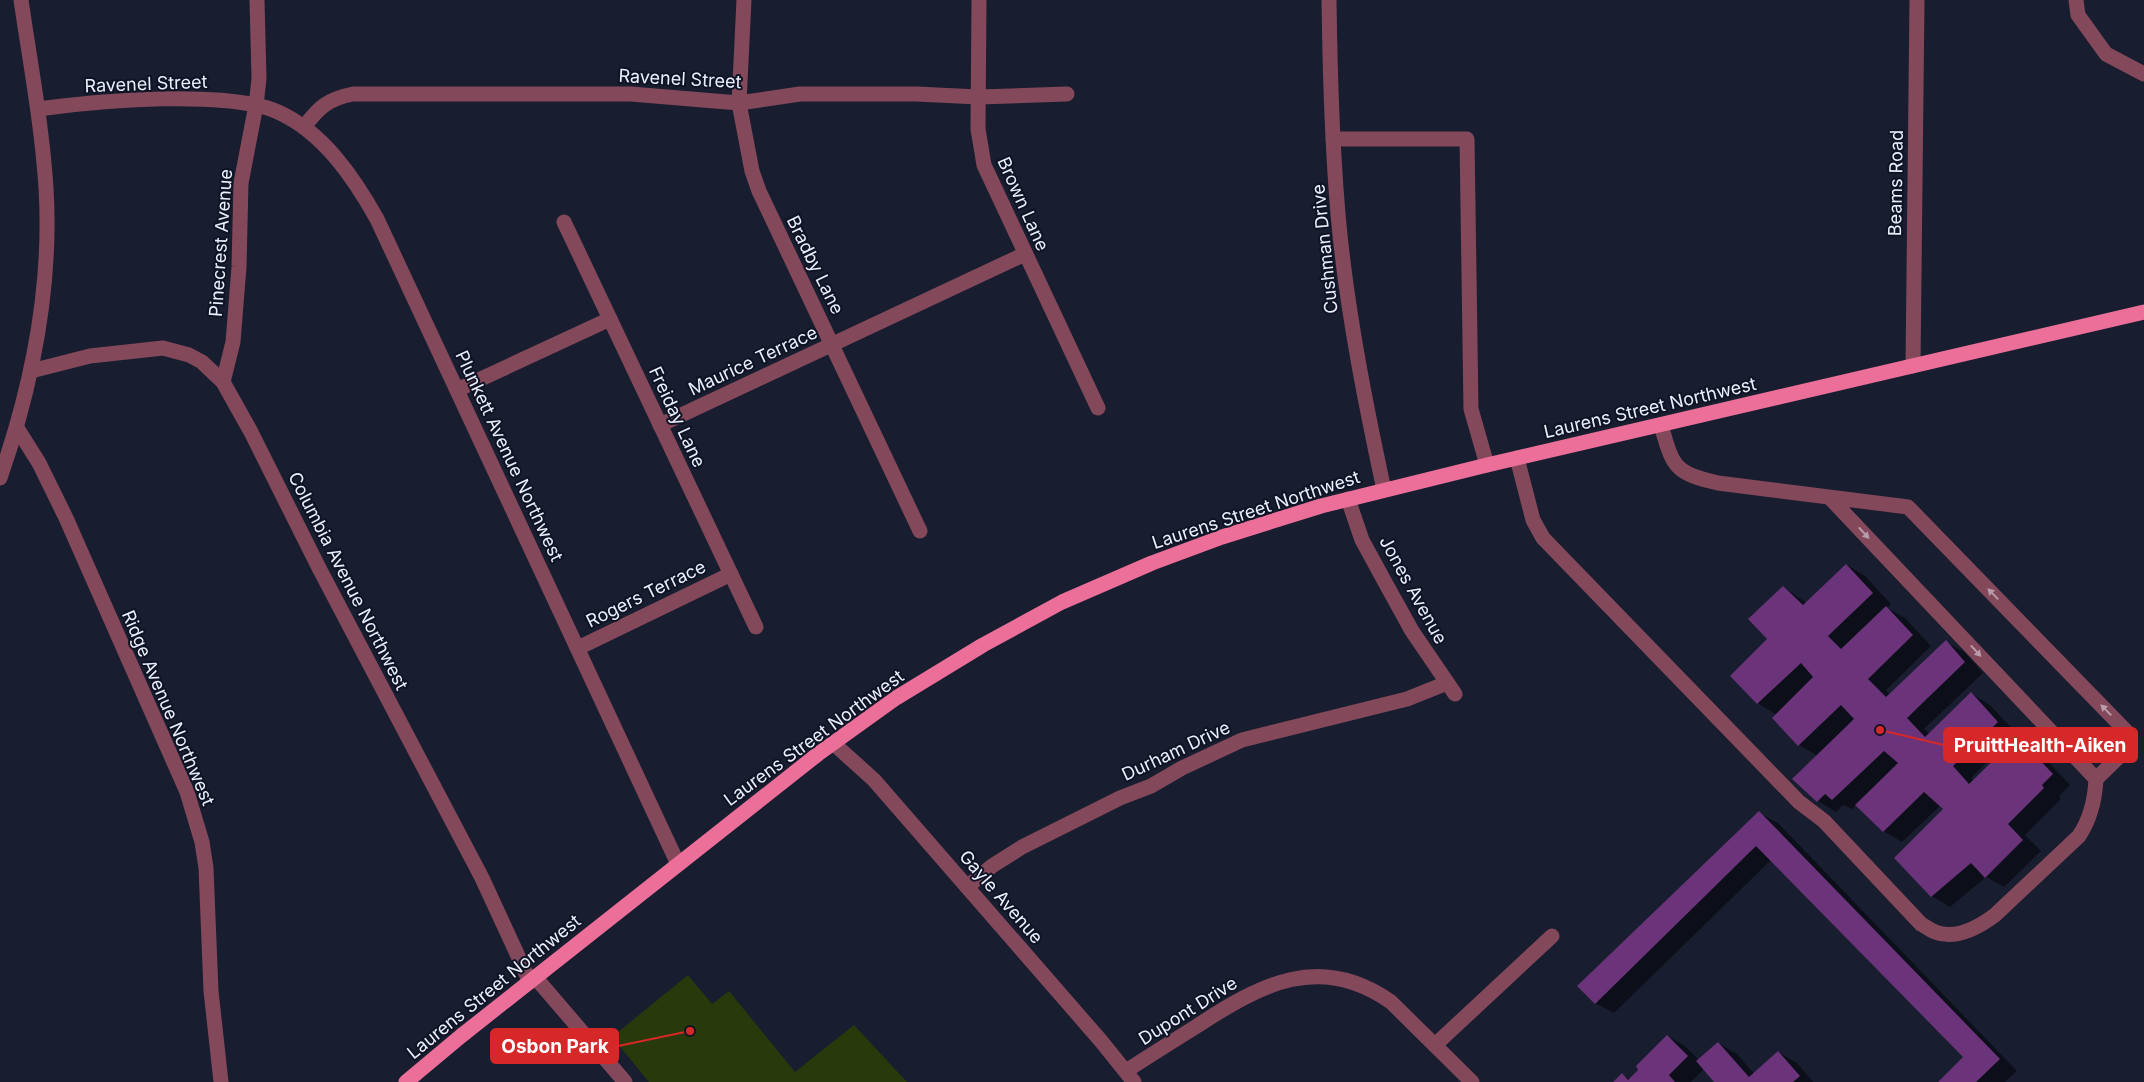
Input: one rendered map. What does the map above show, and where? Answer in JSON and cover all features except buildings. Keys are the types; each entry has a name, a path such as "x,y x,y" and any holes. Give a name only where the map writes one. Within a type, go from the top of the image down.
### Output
{"main road":[{"name":"Laurens Street Northwest","path":"406,1082 678,864 833,743 904,693 983,645 1062,602 1152,563 1222,537 1348,499 2144,312"}],"street":[{"path":"0,478 5,447 17,428 31,371 42,295 46,230 44,165 38,109 21,0"},
{"name":"Pinecrest Avenue","path":"222,382 233,342 239,268 241,183 259,79 257,0"},
{"name":"Bradby Lane","path":"744,0 739,102 752,171 759,191 920,531"},
{"name":"Brown Lane","path":"979,0 978,130 984,165 1098,408"},
{"name":"Cushman Drive","path":"1329,0 1333,139 1340,236 1352,326 1384,490"},
{"name":"Beams Road","path":"1913,366 1917,0"},
{"path":"2076,0 2078,15 2106,54 2144,74"},
{"name":"Ravenel Street","path":"304,127 316,110 329,101 353,94 631,94 739,102 800,94 916,94 979,97 1067,94"},
{"name":"Ravenel Street","path":"38,109 129,101 188,99 244,102 256,105"},
{"name":"Plunkett Avenue Northwest","path":"256,105 278,112 304,127 332,154 364,196 377,219 678,864"},
{"path":"1333,139 1467,139 1471,409 1487,465"},
{"name":"Freiday Lane","path":"564,222 756,627"},
{"name":"Maurice Terrace","path":"660,425 1025,254"},
{"path":"457,390 610,320"},
{"name":"Columbia Avenue Northwest","path":"31,371 90,356 163,348 189,355 202,362 222,382 251,432 319,568 482,878 533,980 625,1082"},
{"path":"1517,458 1533,520 1543,538 1799,802 1824,821 1921,924 1935,932 1950,934 1963,932 1982,924 1995,915 2080,836 2088,823 2092,811 2096,779 2130,746 2130,738 2126,731 1908,507 1718,483 1696,478 1682,472 1674,463 1669,453 1661,424"},
{"name":"Ridge Avenue Northwest","path":"17,428 39,463 66,518 187,792 196,817 206,868 212,990 221,1082"},
{"path":"1830,498 2096,779"},
{"name":"Jones Avenue","path":"1348,499 1362,540 1412,631 1451,689"},
{"name":"Rogers Terrace","path":"578,648 731,574"},
{"name":"Durham Drive","path":"967,887 992,866 1022,847 1120,798 1151,786 1242,740 1451,689"},
{"name":"Gayle Avenue","path":"833,743 874,780 1130,1077"},
{"path":"1435,1046 1552,936"},
{"name":"Dupont Drive","path":"1130,1077 1237,999 1278,982 1315,976 1348,980 1377,993 1390,1002 1472,1082"}],"green space":[{"path":"688,975 712,1004 729,991 795,1072 854,1025 907,1082 649,1082 612,1037"}],"place":[{"name":"PruittHealth-Aiken","path":"1880,730"},
{"name":"Osbon Park","path":"690,1031"}]}
